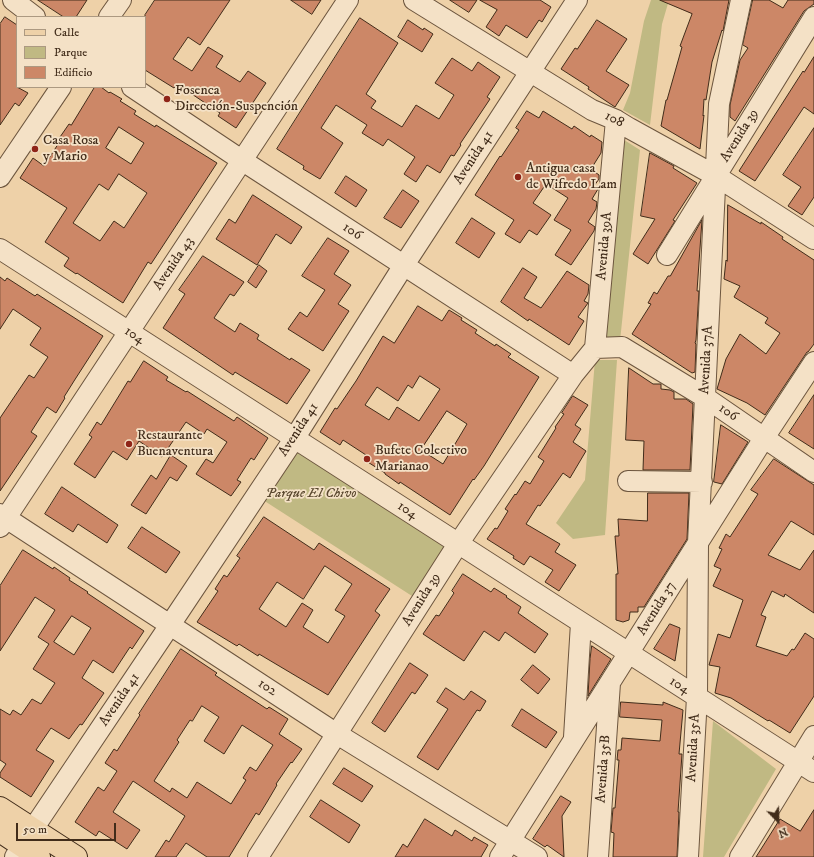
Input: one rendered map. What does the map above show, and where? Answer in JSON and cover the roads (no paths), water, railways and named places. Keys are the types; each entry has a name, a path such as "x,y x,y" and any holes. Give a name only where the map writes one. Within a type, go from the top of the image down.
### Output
{"main road":[{"path":"0,808 27,847"},
{"path":"0,832 27,847 76,857"}],"street":[{"path":"13,0 34,16"},
{"path":"110,16 121,0"},
{"name":"Avenida 43","path":"2,520 243,161 348,0"},
{"name":"108","path":"414,0 592,110 616,120 716,176 814,239"},
{"name":"Avenida 41","path":"27,847 170,625 294,439 404,265 577,0"},
{"path":"716,176 719,104 741,0"},
{"name":"Avenida 39","path":"667,255 814,17"},
{"path":"0,177 60,88"},
{"name":"106","path":"134,88 243,161 573,375"},
{"name":"Avenida 39A","path":"595,348 616,120"},
{"name":"Avenida 37A","path":"698,544 716,176"},
{"name":"104","path":"0,249 806,767"},
{"name":"106","path":"595,348 622,347 706,398 814,472"},
{"name":"Avenida 39","path":"258,857 458,544 573,375 595,348"},
{"name":"Avenida 37","path":"500,857 764,438 814,362"},
{"path":"628,480 702,482"},
{"name":"102","path":"2,520 170,625 337,734 537,857"},
{"name":"Avenida 35A","path":"688,857 696,697 698,544"},
{"path":"574,738 581,623"},
{"name":"Avenida 35B","path":"598,857 610,681"},
{"path":"740,857 806,767 814,736"}],"place":[{"name":"Fosenca Dirección-Suspención","path":"167,99"},
{"name":"Casa Rosa y Mario","path":"35,149"},
{"name":"Antigua casa de Wifredo Lam","path":"518,177"},
{"name":"Restaurante Buenaventura","path":"129,444"},
{"name":"Bufete Colectivo Marianao","path":"367,459"}],"park label":[{"name":"Parque El Chivo","path":"311,494"}]}
